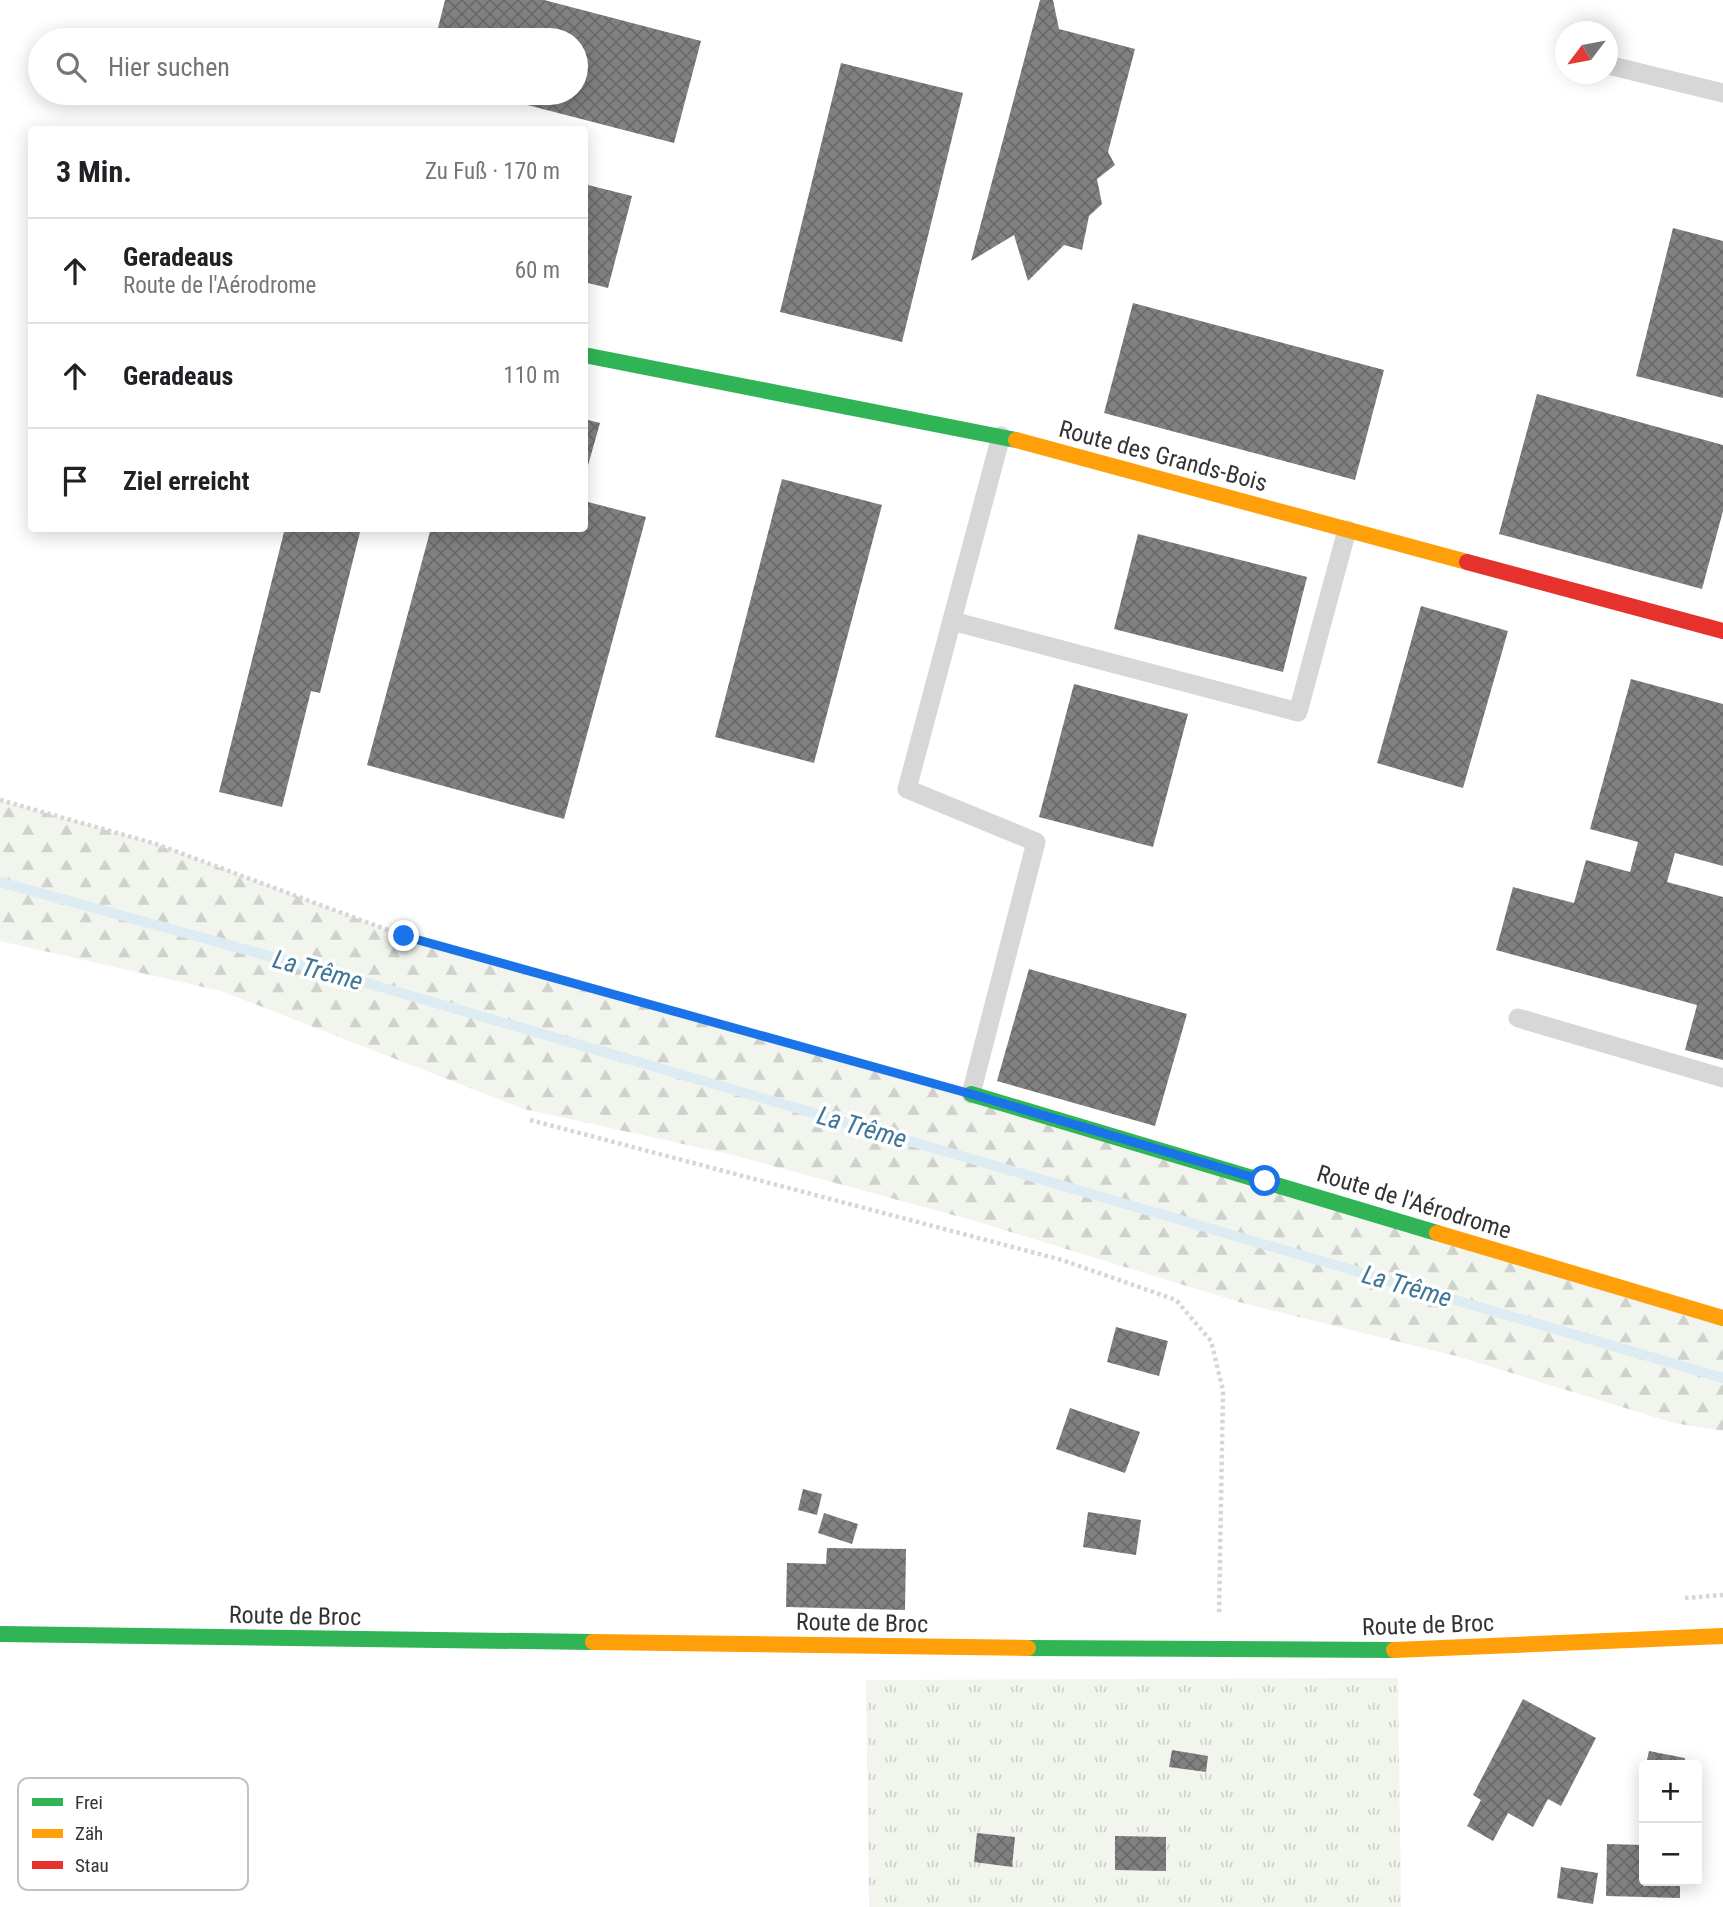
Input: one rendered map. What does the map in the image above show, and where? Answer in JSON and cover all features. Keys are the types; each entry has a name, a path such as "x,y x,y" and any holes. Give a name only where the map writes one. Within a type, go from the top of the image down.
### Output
{"street":[{"name":"Route des Grands-Bois","path":"588,356 1001,436 1723,631"},
{"name":"Route de l'Aérodrome","path":"971,1094 1723,1318"},
{"name":"Route de Broc","path":"0,1634 1218,1651 1411,1650 1723,1636"}],"lane":[{"path":"1618,67 1723,93"},
{"path":"971,1094 1036,842 908,789 1001,436"},
{"path":"952,621 1298,712 1347,530"},
{"path":"1518,1017 1723,1078"}],"path":[{"path":"0,800 156,844 404,936 971,1094"},
{"path":"530,1120 1062,1260 1176,1300 1211,1341 1223,1391 1218,1651"}],"green space":[{"path":"0,800 156,844 404,936 907,1076 1723,1318 1723,1431 1674,1423 1456,1356 1239,1302 975,1221 733,1155 524,1109 221,991 0,941"},
{"path":"1398,1678 1401,1907 869,1907 866,1680"}],"building":[{"path":"445,0 544,0 701,41 674,143 527,105 588,105 588,28 438,28"},
{"path":"1040,0 1053,0 1059,29 1135,49 1108,152 1115,165 1097,179 1102,204 1089,216 1082,250 1064,245 1028,281 1014,235 971,261"},
{"path":"841,63 963,93 902,342 780,312"},
{"path":"588,185 632,196 608,288 588,283"},
{"path":"1673,228 1723,241 1723,398 1636,376"},
{"path":"1133,303 1384,370 1355,480 1104,413"},
{"path":"1537,394 1723,445 1723,511 1702,589 1499,534"},
{"path":"588,420 600,423 588,465"},
{"path":"782,479 882,505 814,763 715,737"},
{"path":"588,502 646,517 564,819 367,765 430,532 588,532"},
{"path":"284,532 360,532 320,693 311,691 282,807 219,792"},
{"path":"1138,534 1307,577 1283,672 1114,629"},
{"path":"1421,606 1508,631 1463,788 1377,763"},
{"path":"1631,679 1723,704 1723,866 1675,853 1667,882 1723,897 1723,1060 1685,1050 1697,1005 1496,950 1513,887 1574,903 1586,860 1630,872 1638,842 1590,829"},
{"path":"1074,684 1188,714 1153,847 1039,817"},
{"path":"1029,969 1187,1014 1155,1126 997,1081"},
{"path":"1116,1327 1168,1341 1159,1376 1107,1362"},
{"path":"1070,1408 1140,1432 1125,1473 1056,1449"},
{"path":"803,1489 822,1494 817,1515 798,1510"},
{"path":"1088,1512 1141,1520 1136,1555 1083,1547"},
{"path":"824,1513 858,1524 852,1544 818,1533"},
{"path":"827,1548 906,1549 905,1610 786,1607 787,1563 826,1564"},
{"path":"1523,1699 1596,1738 1561,1806 1548,1799 1533,1827 1508,1813 1493,1841 1467,1826 1481,1800 1473,1795"},
{"path":"1172,1750 1208,1756 1206,1772 1169,1767"},
{"path":"1649,1751 1685,1758 1685,1760 1647,1760"},
{"path":"977,1833 1015,1837 1012,1867 974,1862"},
{"path":"1115,1836 1166,1837 1166,1871 1115,1870"},
{"path":"1607,1844 1639,1845 1639,1886 1680,1886 1680,1898 1606,1896"},
{"path":"1561,1867 1598,1873 1593,1904 1557,1898"}],"waterway":[{"name":"La Trême","path":"0,882 374,985 1723,1378"}],"traffic: fast":[{"path":"588,356 1016,440"},
{"path":"971,1094 1437,1233"},
{"path":"0,1634 593,1642"},
{"path":"1028,1648 1394,1650"}],"traffic: slow":[{"path":"1016,440 1467,562"},
{"path":"1437,1233 1723,1318"},
{"path":"1394,1650 1723,1636"},
{"path":"593,1642 1028,1648"}],"traffic: jam":[{"path":"1467,562 1723,631"}],"route":[{"path":"404,936 971,1094 1265,1181"}]}
